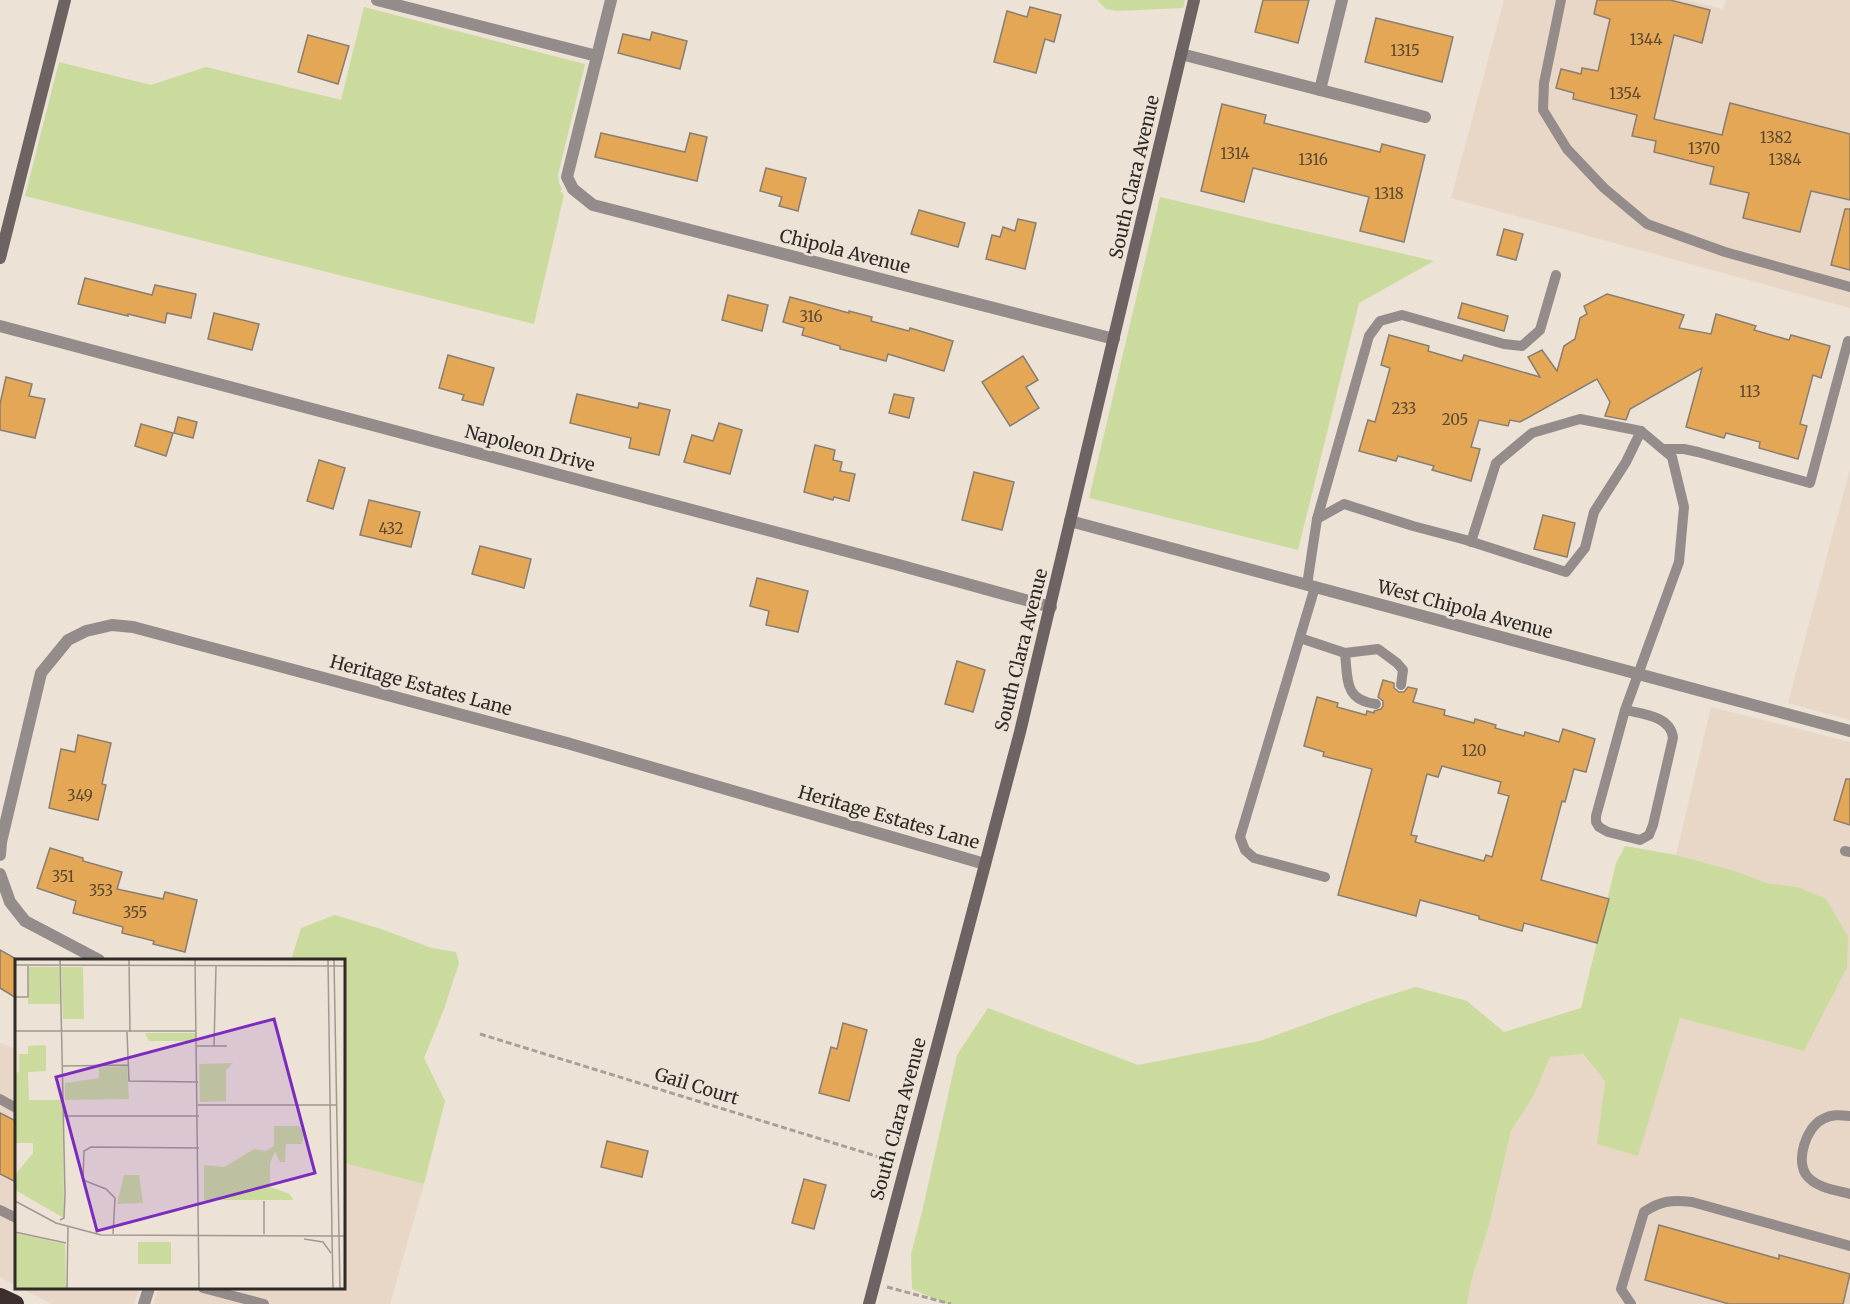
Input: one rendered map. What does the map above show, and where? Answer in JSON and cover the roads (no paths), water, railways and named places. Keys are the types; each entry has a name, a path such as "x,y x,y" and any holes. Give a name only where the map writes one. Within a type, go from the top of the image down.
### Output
{"street":[{"path":"0,258 65,0"},
{"path":"377,0 597,56 611,0"},
{"name":"South Clara Avenue","path":"869,1304 1020,732 1194,0"},
{"path":"1320,90 1342,0"},
{"path":"1181,54 1425,117"},
{"name":"Chipola Avenue","path":"597,56 567,177 573,189 593,205 1114,339"},
{"name":"Napoleon Drive","path":"0,326 1051,607"},
{"name":"West Chipola Avenue","path":"1070,521 1850,731"},
{"name":"Heritage Estates Lane","path":"0,855 1,842 41,673 68,640 86,631 112,625 133,627 567,743 985,864"},
{"path":"0,874 10,902 25,921 97,959"},
{"path":"144,1304 148,1289"}],"lane":[{"path":"1562,0 1544,83 1543,110 1567,149 1604,188 1647,224 1725,252 1850,286"},
{"path":"1325,878 1254,858 1245,850 1240,837 1300,638 1311,586 1317,519 1369,336 1380,321 1401,315 1504,344 1522,346 1540,330 1556,274"},
{"path":"1663,449 1698,452 1810,483 1848,341"},
{"path":"1471,542 1496,464 1532,433 1580,419 1641,431 1672,457 1684,507 1679,562 1625,710 1596,816 1596,822 1608,832 1640,840 1649,835 1653,825 1673,738 1672,731 1666,722 1625,710"},
{"path":"1317,519 1344,504 1566,572 1585,548 1594,512 1626,462 1641,431"},
{"path":"1300,638 1345,653 1378,649 1403,670 1401,685"},
{"path":"1345,653 1348,687 1355,698 1376,704"},
{"path":"0,1099 15,1107"},
{"path":"1850,1116 1838,1114 1822,1119 1812,1127 1802,1153 1802,1167 1809,1178 1823,1186 1850,1194"},
{"path":"1631,1304 1621,1289 1644,1212 1655,1205 1671,1200 1692,1202 1850,1246"},
{"path":"0,1210 15,1218"},
{"path":"210,1289 264,1304"}]}
